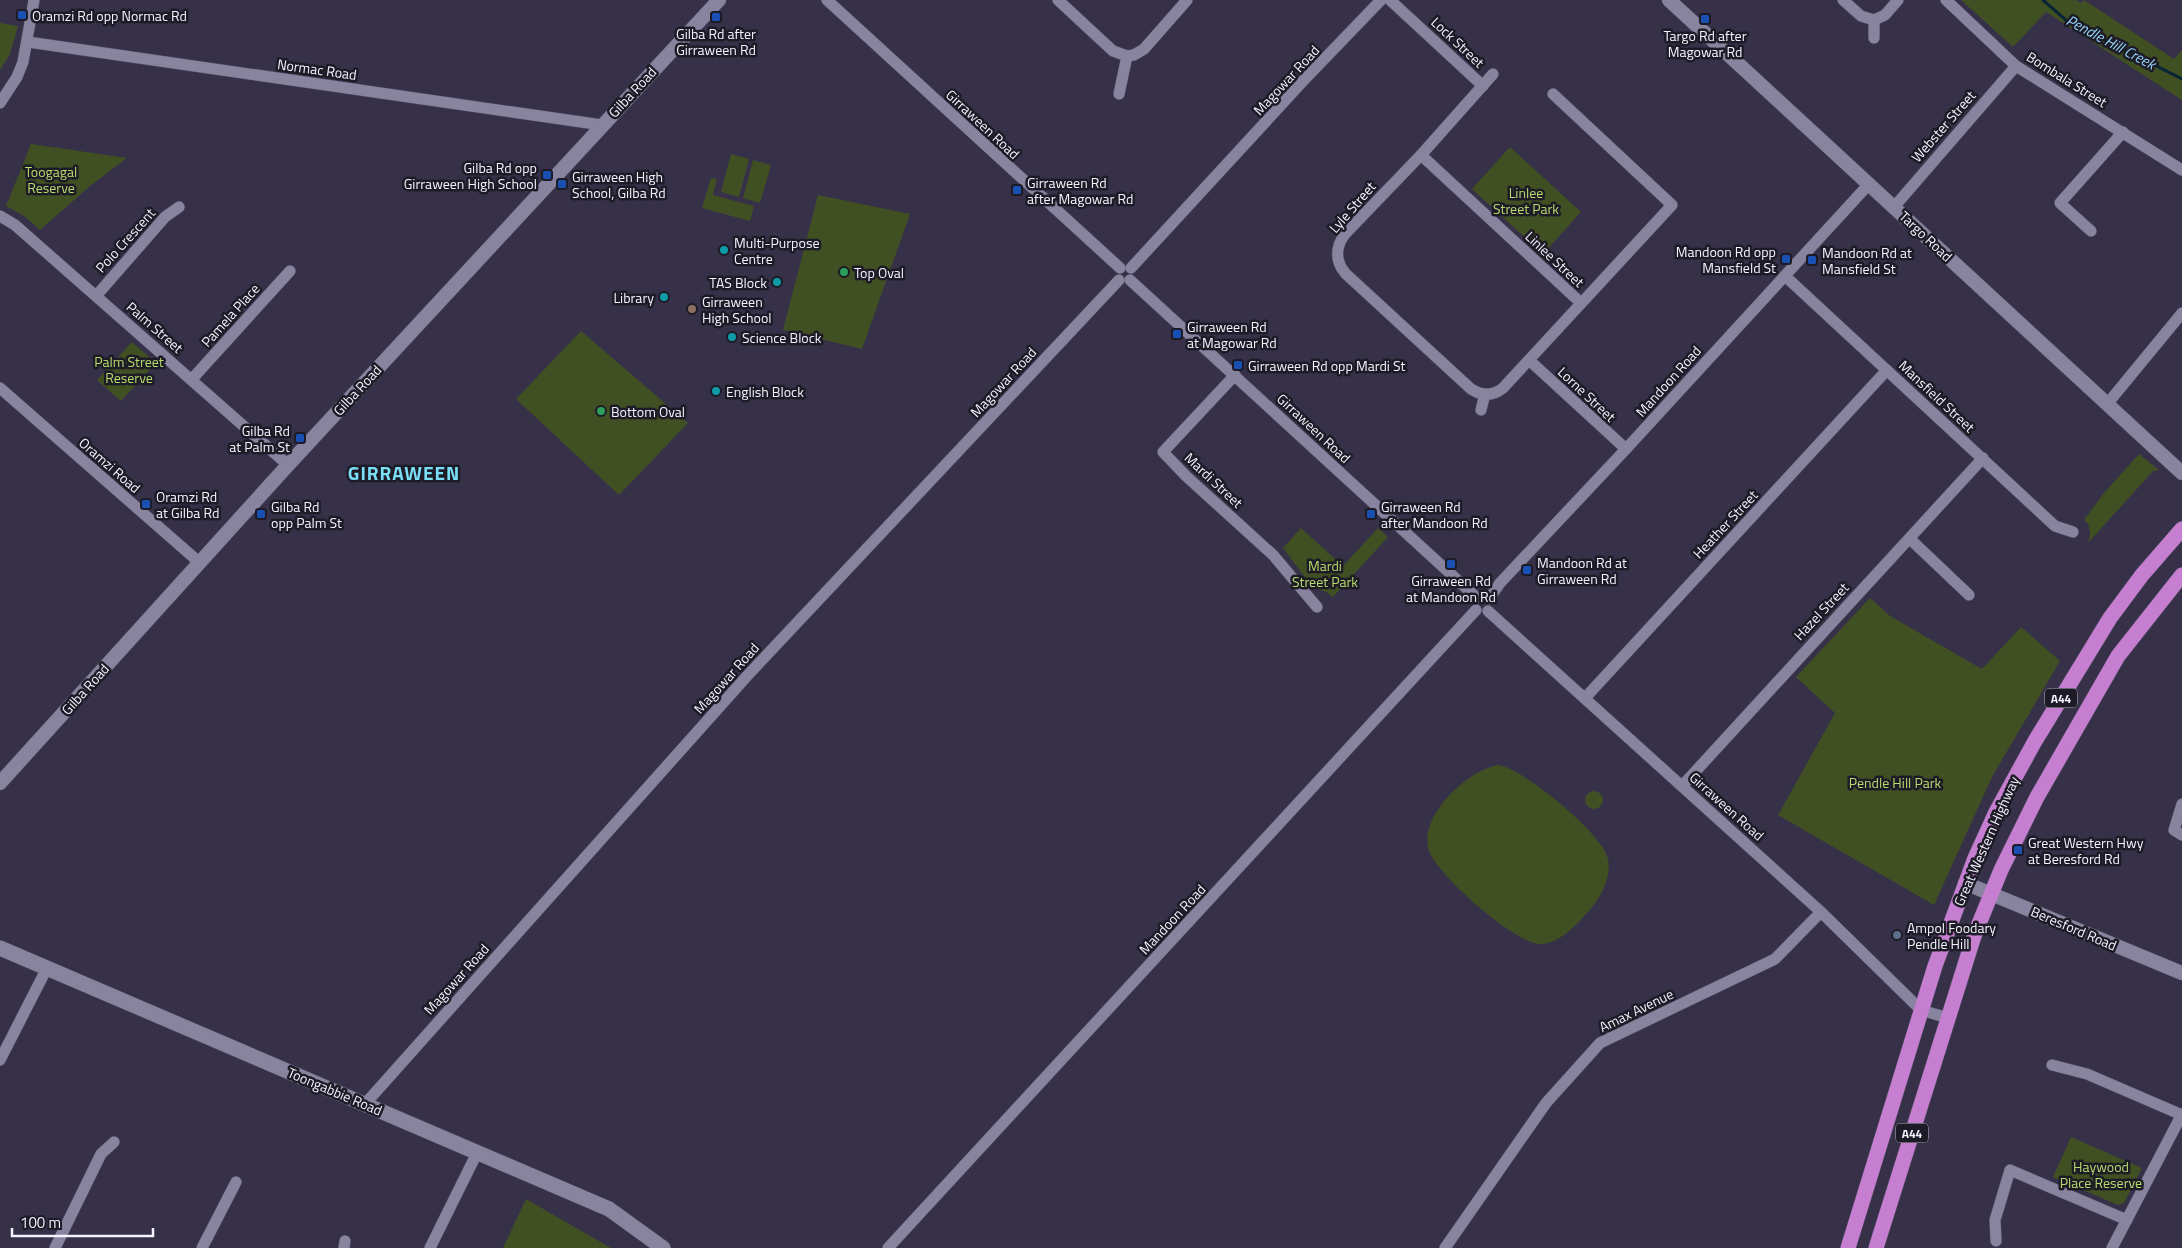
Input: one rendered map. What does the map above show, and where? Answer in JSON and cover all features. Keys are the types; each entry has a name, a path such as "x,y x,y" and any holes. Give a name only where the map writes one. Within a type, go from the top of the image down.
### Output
{"highway":[{"name":"Great Western Highway","path":"1848,1248 1948,927 1996,812 2019,769 2110,618 2142,575 2182,529"},
{"name":"Great Western Highway","path":"1876,1248 1974,936 1991,894 2037,797 2088,706 2118,656 2182,575"}],"main road":[{"name":"Toongabbie Road","path":"0,948 609,1209 663,1248"}],"street":[{"path":"0,103 17,76 28,42 34,0"},
{"name":"Gilba Road","path":"0,783 288,465 719,0"},
{"name":"Girraween Road","path":"827,0 1125,268"},
{"path":"1058,0 1113,51 1127,56 1134,55 1144,49 1187,0"},
{"name":"Magowar Road","path":"1125,268 1382,0"},
{"name":"Lock Street","path":"1390,0 1483,86"},
{"name":"Targo Road","path":"1669,0 2182,472"},
{"path":"1843,0 1861,16 1874,20 1885,15 1898,0"},
{"name":"Bombala Street","path":"1946,0 2016,66 2182,170"},
{"path":"1874,20 1874,38"},
{"name":"Normac Road","path":"28,42 602,125"},
{"path":"1119,94 1127,56"},
{"name":"Webster Street","path":"1894,207 2016,66"},
{"name":"Lyle Street","path":"1485,394 1472,389 1360,287 1343,270 1338,258 1339,244 1345,234 1421,155 1493,74"},
{"path":"1481,410 1485,394 1499,392 1672,205 1553,94"},
{"path":"2091,231 2060,202 2123,132"},
{"name":"Linlee Street","path":"1421,155 1581,303"},
{"name":"Mandoon Road","path":"888,1248 1483,604 1500,583 1626,450 1869,184"},
{"name":"Polo Crescent","path":"96,296 165,217 179,207"},
{"name":"Palm Street","path":"0,216 13,223 288,465"},
{"path":"1125,268 1117,273 1125,280"},
{"name":"Pamela Place","path":"192,379 290,271"},
{"name":"Mansfield Street","path":"1784,276 2055,526 2073,532"},
{"name":"Girraween Road","path":"1125,280 1234,375 1584,698 1821,912 1921,1010 1948,1018"},
{"name":"Magowar Road","path":"365,1104 747,676 1125,280"},
{"path":"2108,403 2182,313"},
{"name":"Lorne Street","path":"1529,360 1626,450"},
{"name":"Heather Street","path":"1584,698 1887,370"},
{"name":"Mardi Street","path":"1234,375 1163,452 1186,476 1273,555 1317,607"},
{"name":"Oramzi Road","path":"0,388 200,564"},
{"name":"Hazel Street","path":"1682,786 1801,654 1910,539 1983,458"},
{"path":"1910,539 1969,595"},
{"path":"2182,804 2174,830 2182,835"},
{"name":"Beresford Road","path":"1965,883 2182,973"},
{"name":"Amax Avenue","path":"1445,1248 1546,1103 1600,1044 1775,959 1821,912"},
{"path":"0,1060 47,968"},
{"path":"2052,1065 2087,1074 2182,1114 2112,1248"},
{"path":"55,1248 101,1154 114,1142"},
{"path":"430,1248 477,1153"},
{"path":"1996,1241 1995,1220 2010,1170 2127,1220"},
{"path":"202,1248 236,1182"}],"green space":[{"path":"1961,0 2076,0 2081,3 2084,0 2174,59 2182,50 2182,100 2046,12 2013,47"},
{"path":"0,23 18,26 10,54 0,70"},
{"name":"Toogagal Reserve","path":"31,144 127,158 90,186 40,230 24,216 6,206"},
{"name":"Linlee Street Park","path":"1510,147 1581,212 1543,254 1472,189"},
{"path":"731,154 749,159 739,197 721,192"},
{"path":"753,160 771,165 760,203 743,198"},
{"path":"711,178 717,179 713,195 754,206 750,221 702,208"},
{"name":"Top Oval","path":"818,195 910,214 862,349 783,330"},
{"name":"Bottom Oval","path":"581,331 688,423 619,495 516,399"},
{"name":"Palm Street Reserve","path":"132,342 156,363 121,401 97,380"},
{"path":"2139,454 2159,470 2153,471 2088,543 2090,530 2084,520 2104,493"},
{"name":"Mardi Street Park","path":"1301,528 1343,566 1378,528 1388,537 1333,597 1326,592 1313,588 1283,548"},
{"name":"Pendle Hill Park","path":"1870,598 1890,616 1982,669 2021,627 2060,661 1992,777 1934,905 1778,815 1835,713 1796,677"},
{"path":"1498,765 1525,777 1578,819 1603,848 1608,859 1607,881 1592,907 1583,918 1561,937 1548,943 1541,944 1529,941 1514,933 1477,905 1444,873 1433,859 1428,848 1428,835 1432,822 1439,808 1449,796 1473,776"},
{"path":"1594,791 1600,794 1603,800 1600,806 1594,809 1588,806 1585,800 1588,794"},
{"name":"Haywood Place Reserve","path":"2071,1137 2142,1168 2124,1203 2118,1205 2053,1177"},
{"path":"526,1199 611,1248 503,1248"}],"waterway":[{"name":"Pendle Hill Creek","path":"2043,0 2067,21 2182,79"}],"place":[{"name":"Oramzi Rd opp Normac Rd","path":"22,15"},
{"name":"Gilba Rd after Girraween Rd","path":"716,17"},
{"name":"Targo Rd after Magowar Rd","path":"1705,19"},
{"name":"Gilba Rd opp Girraween High School","path":"547,175"},
{"name":"Girraween High School, Gilba Rd","path":"562,184"},
{"name":"Girraween Rd after Magowar Rd","path":"1017,190"},
{"name":"Multi-Purpose Centre","path":"724,250"},
{"name":"Mandoon Rd opp Mansfield St","path":"1786,259"},
{"name":"Mandoon Rd at Mansfield St","path":"1812,260"},
{"name":"Top Oval","path":"844,272"},
{"name":"TAS Block","path":"777,282"},
{"name":"Library","path":"664,297"},
{"name":"Girraween High School","path":"692,309"},
{"name":"Girraween Rd at Magowar Rd","path":"1177,334"},
{"name":"Science Block","path":"732,337"},
{"name":"Girraween Rd opp Mardi St","path":"1238,365"},
{"name":"English Block","path":"716,391"},
{"name":"Bottom Oval","path":"601,411"},
{"name":"Gilba Rd at Palm St","path":"300,438"},
{"name":"Oramzi Rd at Gilba Rd","path":"146,504"},
{"name":"Gilba Rd opp Palm St","path":"261,514"},
{"name":"Girraween Rd after Mandoon Rd","path":"1371,514"},
{"name":"Girraween Rd at Mandoon Rd","path":"1451,564"},
{"name":"Mandoon Rd at Girraween Rd","path":"1527,570"},
{"name":"Great Western Hwy at Beresford Rd","path":"2018,850"},
{"name":"Ampol Foodary Pendle Hill","path":"1897,935"}],"district":[{"name":"GIRRAWEEN","path":"404,472"}]}
